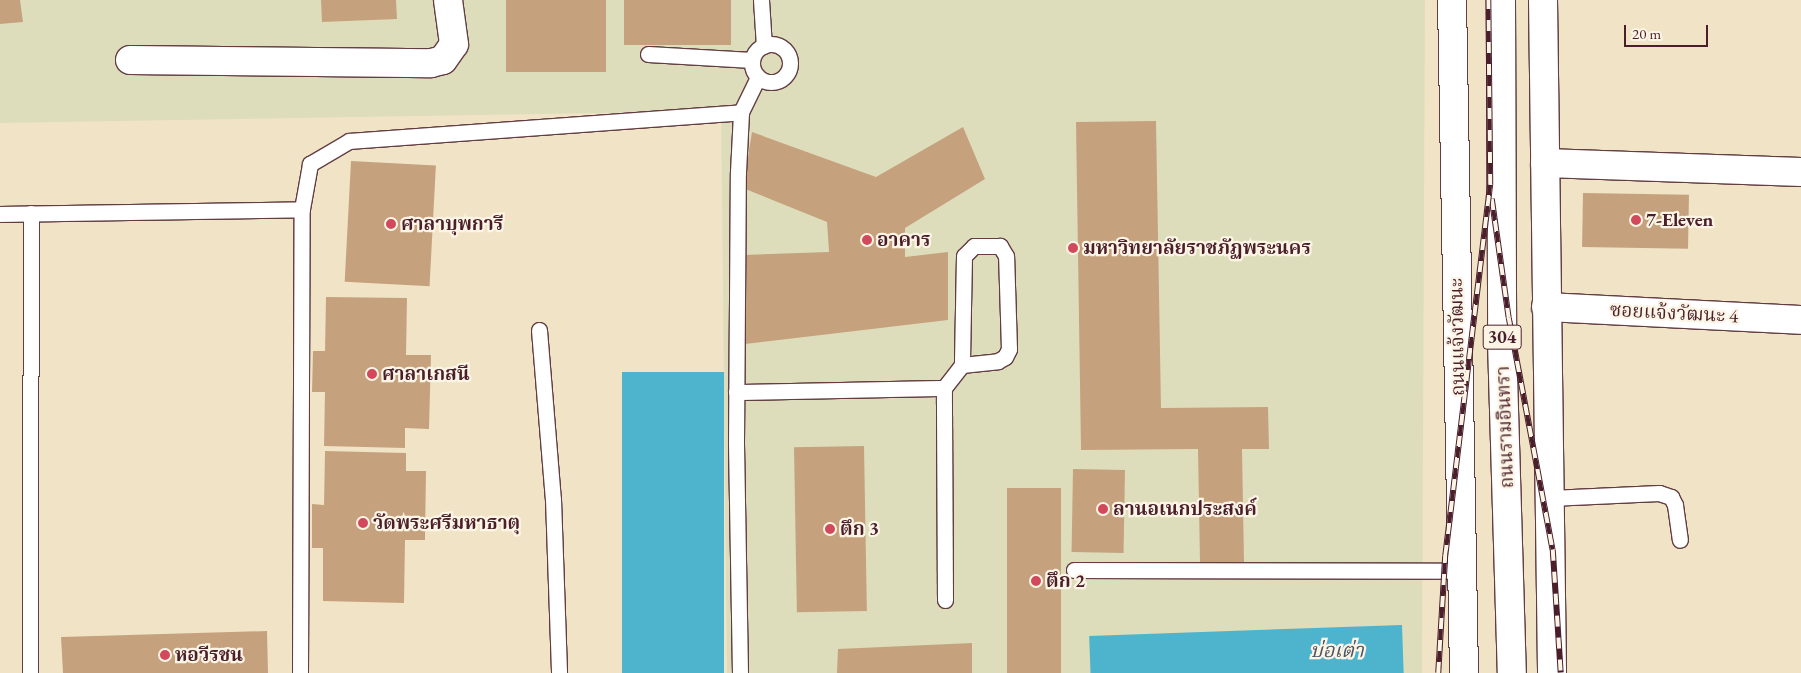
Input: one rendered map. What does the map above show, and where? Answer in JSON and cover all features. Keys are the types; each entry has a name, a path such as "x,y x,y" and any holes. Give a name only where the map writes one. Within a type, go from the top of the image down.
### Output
{"main road":[{"path":"130,60 431,63 443,60 454,44 448,0"},
{"name":"ถนนแจ้งวัฒนะ","path":"1452,0 1464,673"},
{"name":"ถนนรามอินทรา","path":"1501,0 1502,342 1512,673"},
{"name":"304","path":"1543,0 1552,673"},
{"path":"1545,162 1801,172"},
{"name":"ซอยแจ้งวัฒนะ 4","path":"1546,307 1801,320"}],"lane":[{"path":"752,60 764,46 761,0"},
{"path":"758,77 770,82 781,79 790,64 782,47 764,46"},
{"path":"648,54 752,60"},
{"path":"740,673 736,392 741,112 758,77 752,60"},
{"path":"300,673 302,210 310,164 349,140 741,112"},
{"path":"0,214 302,210"},
{"path":"30,673 32,214"},
{"path":"945,600 944,388 962,365 964,256 974,246 1000,246 1006,256 1009,349 1005,357 998,361 962,365"},
{"path":"539,330 553,499 559,673"},
{"path":"736,392 944,388"},
{"path":"1550,498 1659,493 1670,497 1675,505 1680,540"},
{"path":"1074,570 1461,571"}],"shaded area":[{"name":"มหาวิทยาลัยราชภัฏพระนคร","path":"0,0 1425,0 1422,673 727,673 721,111 0,123"}],"water":[{"path":"622,372 724,372 724,673 622,673"},
{"name":"บ่อเต่า","path":"1402,625 1404,673 1090,673 1089,636"}],"building":[{"path":"0,0 20,0 23,22 0,24"},
{"path":"321,0 396,0 397,19 322,22"},
{"path":"506,0 606,0 606,72 506,72"},
{"path":"624,0 731,0 731,45 624,45"},
{"path":"1156,121 1161,408 1268,407 1269,449 1242,449 1244,562 1200,562 1198,449 1081,450 1076,122"},
{"name":"อาคาร","path":"963,127 985,179 905,228 905,257 948,252 948,320 745,344 744,255 829,252 827,222 743,188 752,132 876,177"},
{"name":"ศาลาบุพการี","path":"351,161 436,165 430,286 345,282"},
{"name":"7-Eleven","path":"1583,193 1689,195 1688,249 1582,247"},
{"name":"ศาลาเกสนี","path":"326,297 407,298 406,355 431,355 429,429 405,428 405,448 324,446 325,392 312,392 313,351 325,351"},
{"name":"ตึก 3","path":"864,446 867,611 797,612 794,447"},
{"path":"325,451 406,453 406,471 426,471 425,540 405,540 404,603 323,601 323,548 312,548 312,504 324,505"},
{"name":"ลานอเนกประสงค์","path":"1073,469 1125,470 1124,553 1072,552"},
{"name":"ตึก 2","path":"1007,488 1061,488 1061,673 1007,673"},
{"name":"หอวีรชน","path":"267,631 268,673 63,673 61,637"},
{"path":"972,643 972,673 837,673 838,649"}],"railway":[{"path":"1438,673 1445,556 1490,185 1488,0"},
{"path":"1492,199 1509,318 1553,550 1561,673"}],"place":[{"name":"7-Eleven","path":"1636,220"},
{"name":"ศาลาบุพการี","path":"391,224"},
{"name":"อาคาร","path":"867,240"},
{"name":"มหาวิทยาลัยราชภัฏพระนคร","path":"1073,248"},
{"name":"ศาลาเกสนี","path":"372,374"},
{"name":"ลานอเนกประสงค์","path":"1103,509"},
{"name":"วัดพระศรีมหาธาตุ","path":"363,523"},
{"name":"ตึก 3","path":"830,529"},
{"name":"ตึก 2","path":"1036,581"},
{"name":"หอวีรชน","path":"165,655"}]}
